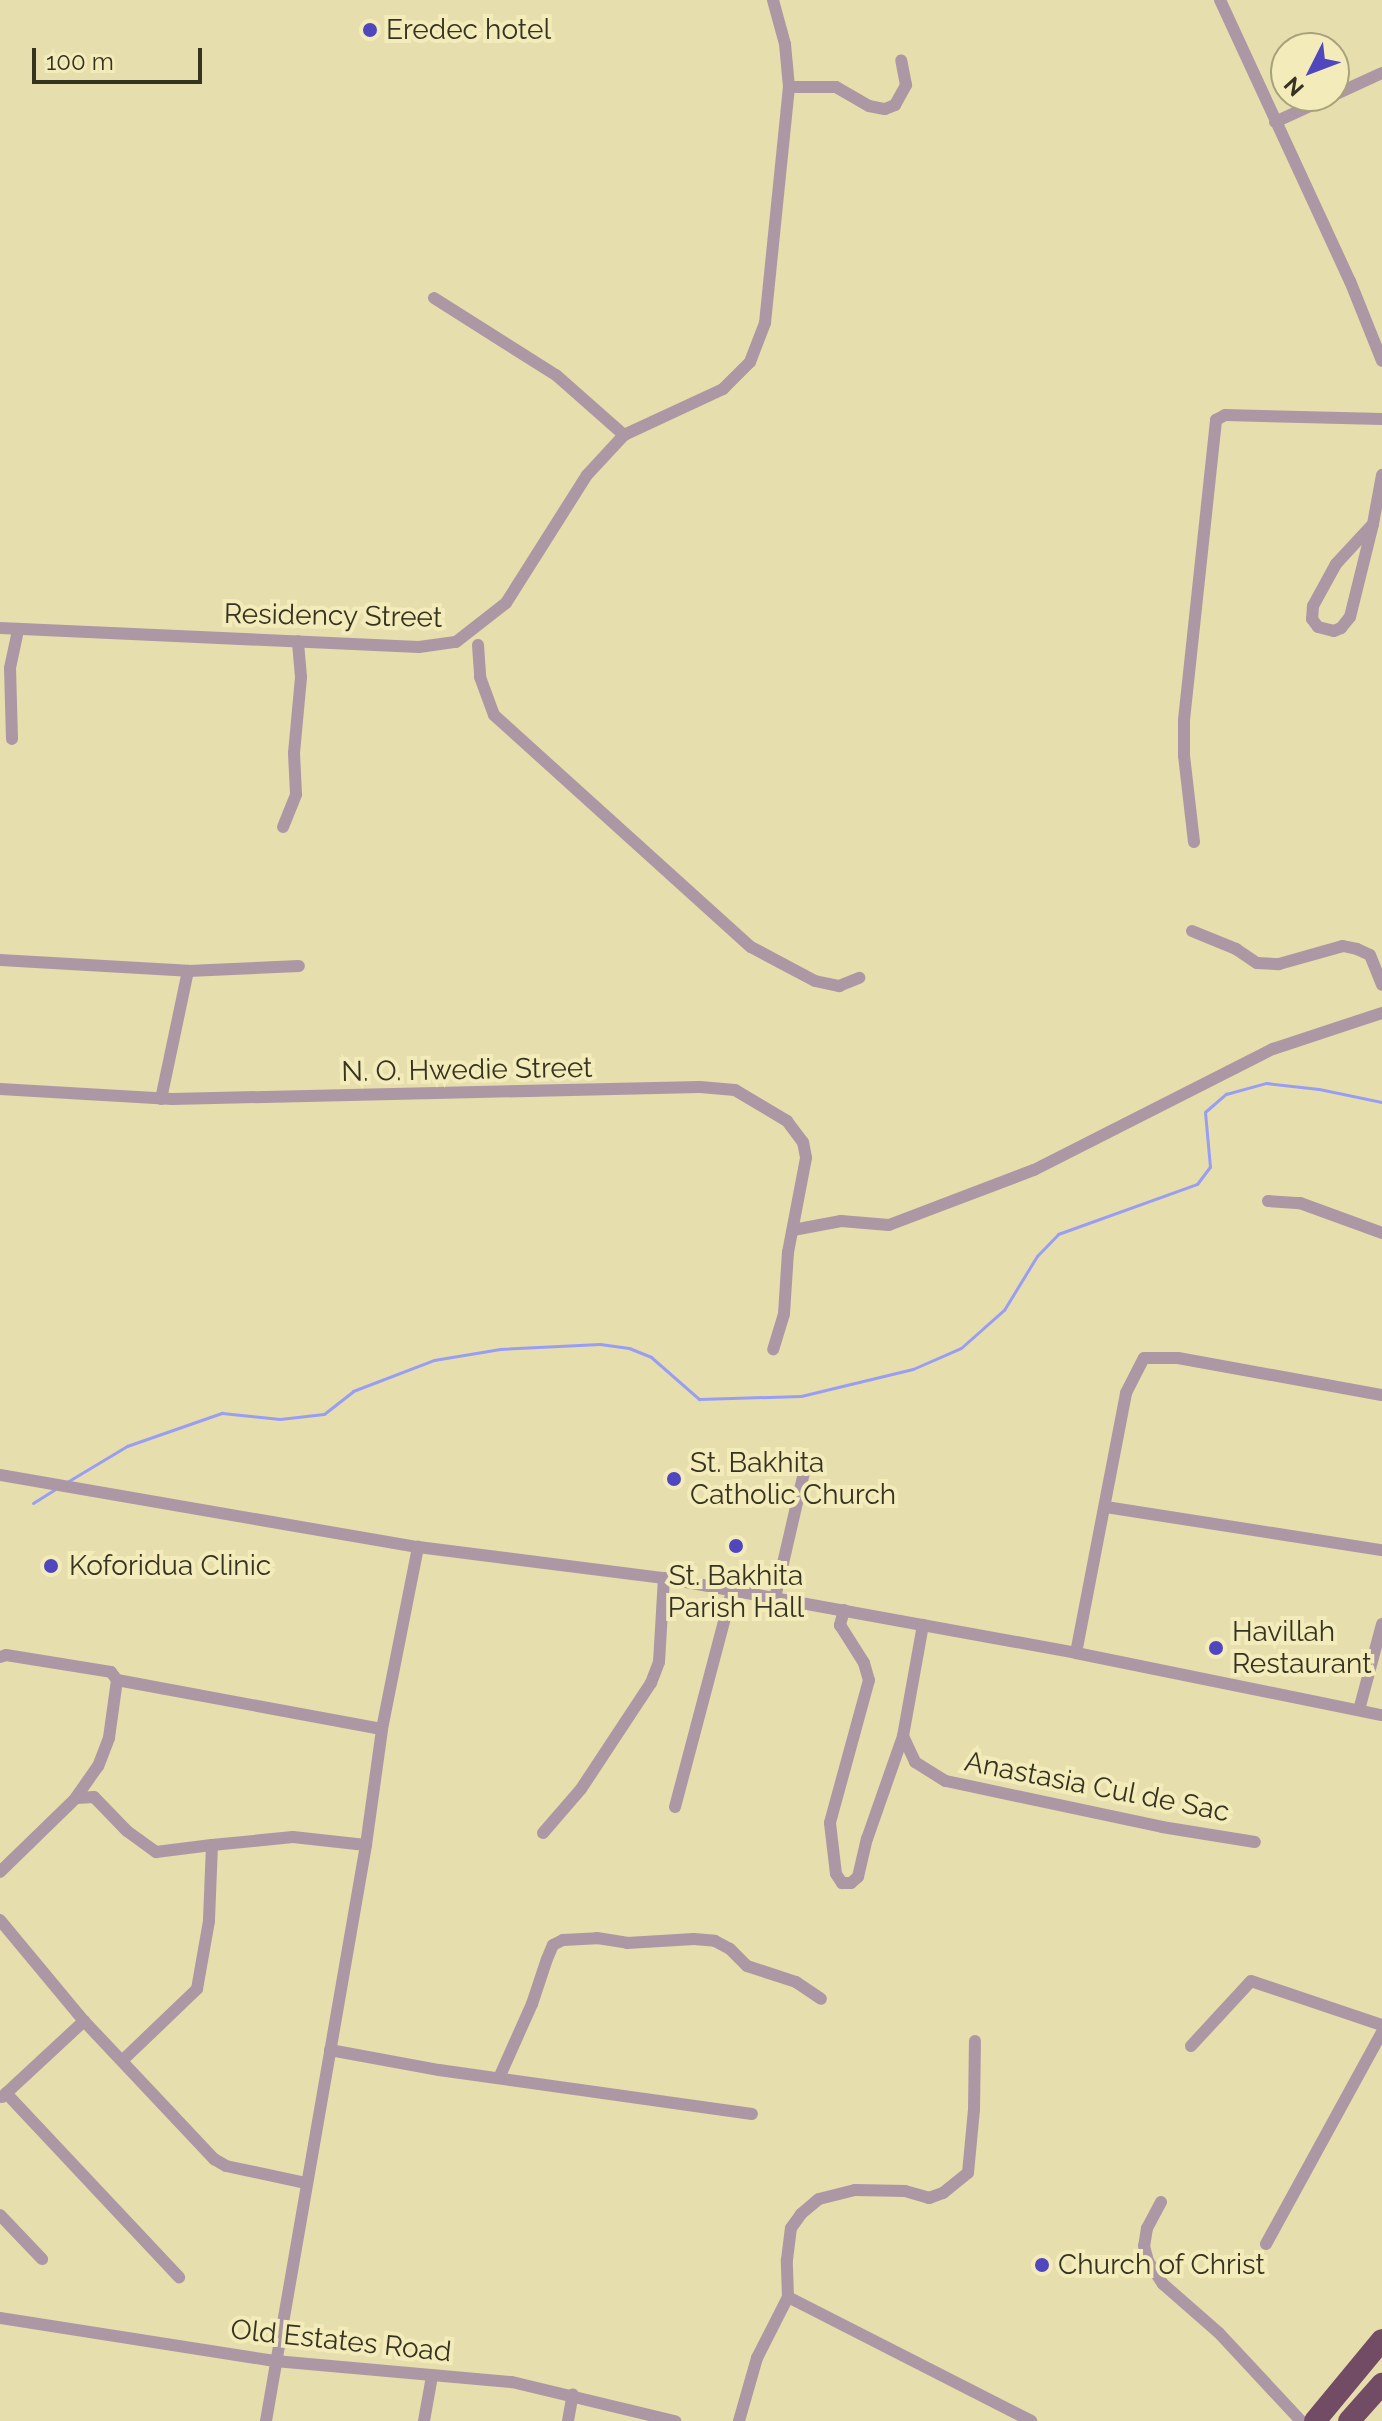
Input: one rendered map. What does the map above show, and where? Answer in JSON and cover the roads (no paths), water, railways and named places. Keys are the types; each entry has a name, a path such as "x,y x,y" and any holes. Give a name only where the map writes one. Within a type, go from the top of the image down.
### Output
{"highway":[{"path":"1315,2421 1382,2340"},
{"path":"1349,2421 1382,2384"}],"street":[{"name":"Residency Street","path":"0,628 419,647 456,642 506,603 587,475 624,435 723,389 750,362 765,323 789,87 785,44 773,0"},
{"path":"1220,0 1350,281 1382,361"},
{"path":"789,87 836,87 869,106 885,109 895,105 906,85 901,60"},
{"path":"1350,88 1382,73"},
{"path":"1275,122 1297,112"},
{"path":"434,298 556,375 624,435"},
{"path":"1194,842 1184,756 1184,720 1191,623 1216,420 1225,415 1382,419"},
{"path":"1373,524 1336,564 1326,581 1311,613 1318,627 1334,631 1350,617 1373,524 1382,475"},
{"path":"12,739 10,668 18,629"},
{"path":"283,827 296,794 294,753 301,677 298,641"},
{"path":"478,645 480,677 494,715 751,947 783,967 815,981 839,986 859,978"},
{"path":"1192,931 1236,949 1257,963 1279,964 1343,946 1357,949 1370,955 1382,985"},
{"path":"0,960 188,971 299,966"},
{"path":"161,1099 188,971"},
{"path":"793,1230 841,1221 889,1225 1034,1170 1273,1049 1382,1013"},
{"name":"N. O. Hwedie Street","path":"0,1089 161,1099 700,1087 735,1090 787,1121 803,1142 806,1158 788,1252 784,1314 773,1349"},
{"path":"1268,1201 1300,1203 1382,1233"},
{"path":"1076,1653 1126,1393 1144,1358 1178,1358 1382,1395"},
{"path":"775,1598 807,1459"},
{"path":"0,1475 418,1547 664,1578 1076,1653 1382,1715"},
{"path":"1106,1507 1382,1550"},
{"path":"266,2421 366,1845 382,1729 418,1547"},
{"path":"543,1833 581,1789 651,1683 659,1662 664,1578"},
{"path":"675,1807 732,1591"},
{"path":"844,1610 840,1625 864,1663 869,1680 830,1823 836,1874 842,1883 851,1883 858,1877 867,1839 903,1736 923,1625"},
{"path":"1359,1710 1382,1624"},
{"path":"0,1657 6,1655 111,1672 117,1680 382,1729"},
{"path":"0,1872 76,1798 105,1753 117,1680"},
{"name":"Anastasia Cul de Sac","path":"903,1736 915,1762 946,1781 1162,1827 1255,1842"},
{"path":"76,1798 94,1797 127,1831 156,1852 293,1837 366,1845"},
{"path":"123,2060 197,1989 209,1921 212,1845"},
{"path":"0,1920 84,2021 220,2163 306,2183"},
{"path":"499,2078 532,2004 553,1945 563,1940 597,1938 640,1944 694,1939 715,1941 730,1949 747,1966 796,1982 821,1999"},
{"path":"1191,2046 1251,1981 1382,2025"},
{"path":"84,2021 3,2096 179,2277"},
{"path":"1266,2244 1382,2032"},
{"path":"739,2421 757,2358 788,2297 787,2260 791,2228 801,2214 819,2199 855,2190 905,2191 929,2198 943,2193 968,2173 974,2110 975,2041"},
{"path":"330,2050 752,2114"},
{"path":"1161,2202 1147,2228 1144,2246 1148,2261 1163,2284 1219,2333 1301,2421"},
{"path":"0,2215 42,2259"},
{"path":"788,2297 1031,2421"},
{"name":"Old Estates Road","path":"0,2318 275,2361 512,2382 573,2394 675,2421"},
{"path":"424,2421 432,2376"},
{"path":"568,2421 573,2394"}],"waterway":[{"path":"67,1482 127,1446 222,1413 280,1419 324,1414 353,1391 434,1360 500,1349 600,1344 629,1348 651,1357 699,1399 801,1396 913,1369 961,1348 1004,1310 1037,1256 1058,1234 1197,1184 1210,1167 1205,1112 1226,1094 1266,1083 1319,1089 1382,1102"},
{"path":"33,1503 54,1490"}],"place":[{"name":"Eredec hotel","path":"370,30"},
{"name":"St. Bakhita Catholic Church","path":"674,1479"},
{"name":"St. Bakhita Parish Hall","path":"736,1546"},
{"name":"Koforidua Clinic","path":"51,1566"},
{"name":"Havillah Restaurant","path":"1216,1648"},
{"name":"Church of Christ","path":"1042,2265"}]}
